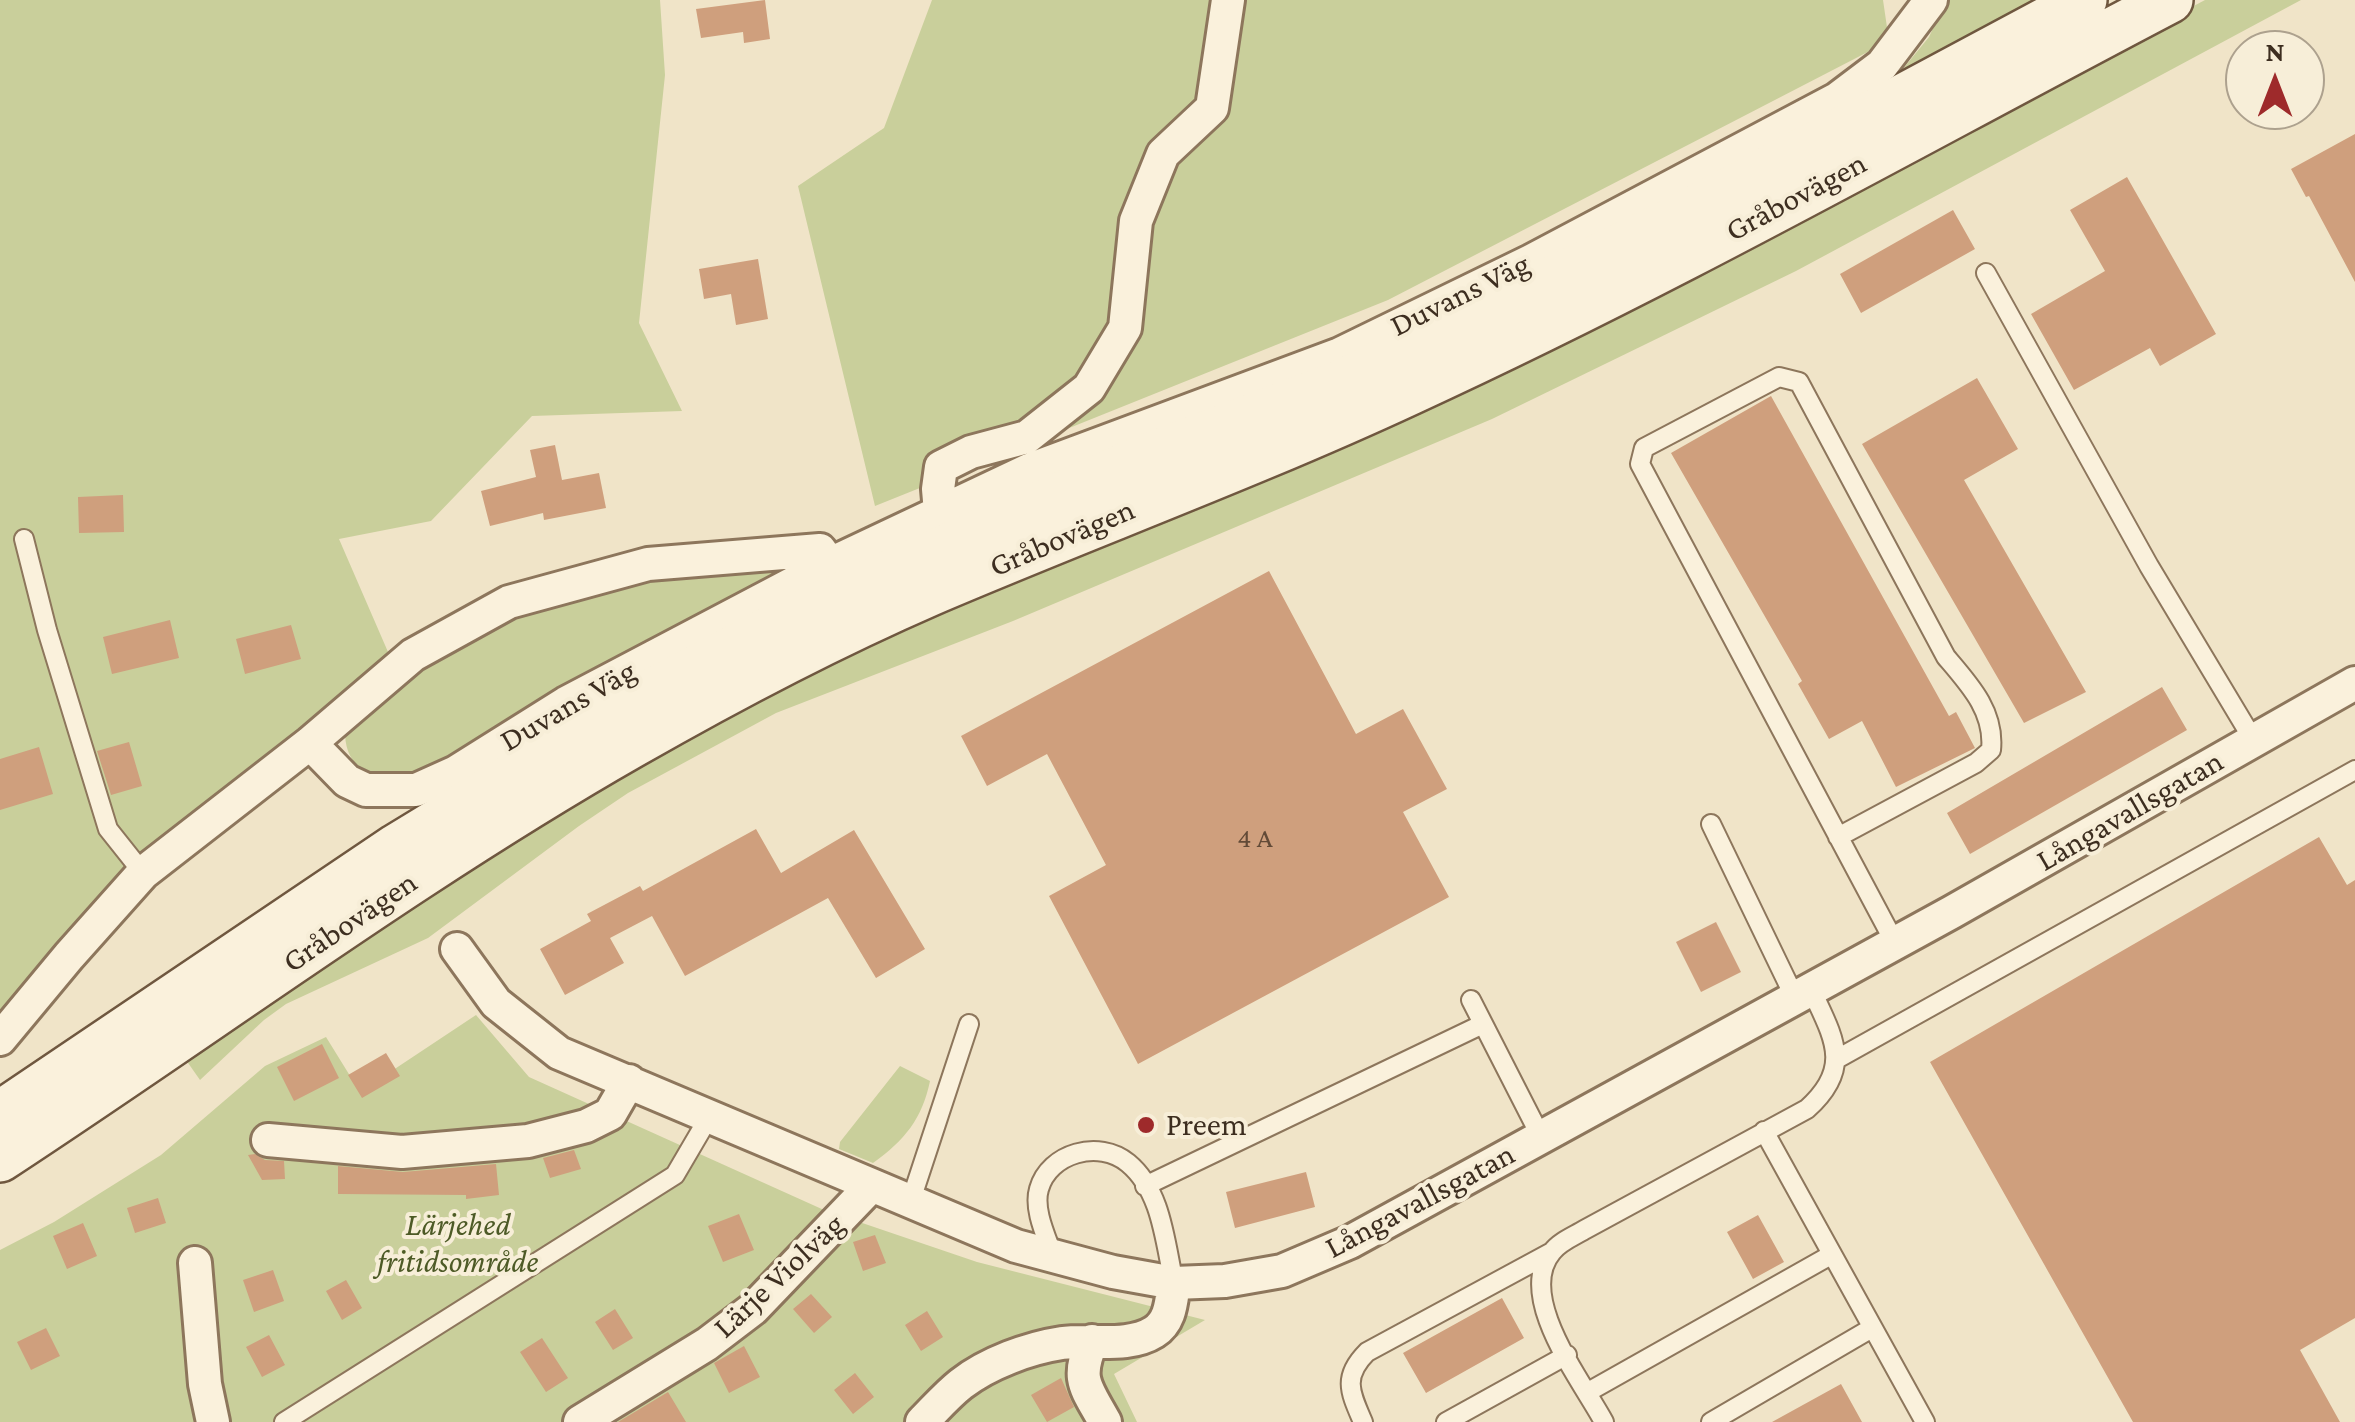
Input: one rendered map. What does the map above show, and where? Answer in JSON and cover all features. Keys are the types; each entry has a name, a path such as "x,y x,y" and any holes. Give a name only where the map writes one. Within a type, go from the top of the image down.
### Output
{"main road":[{"name":"Gråbovägen","path":"0,1114 396,846 649,693 793,617 1139,459 1342,382 1669,222 2084,0"},
{"name":"Gråbovägen","path":"0,1159 411,878 634,744 923,596 1408,393 1654,272 2170,0"}],"street":[{"path":"940,512 941,467 971,452 1027,437 1089,388 1125,328 1136,221 1162,154 1212,108 1228,0"},
{"name":"Duvans Väg","path":"310,743 347,781 366,790 416,790 456,772 566,703 830,564 1030,470 1340,354 1531,261 1837,99 1882,65 1932,0"},
{"path":"0,1039 143,873 310,743 413,655 508,602 648,564 820,550 830,564"},
{"name":"Långavallsgatan","path":"457,949 496,1003 559,1053 1016,1246 1174,1284 1226,1281 1282,1271 1350,1242 2354,685"},
{"path":"268,1140 402,1152 528,1141 586,1126 610,1114 629,1082"},
{"name":"Lärje Violväg","path":"580,1422 706,1344 754,1309 872,1186"},
{"path":"195,1264 205,1384 213,1422"},
{"path":"922,1422 963,1382 1013,1356 1060,1343 1120,1341 1152,1334 1164,1323 1174,1284"},
{"path":"1092,1341 1082,1365 1086,1386 1105,1422"}],"lane":[{"path":"1986,273 2149,566 2254,742"},
{"path":"1838,837 1976,763 1991,750 1993,733 1970,684 1946,657 1799,382 1778,378 1644,448 1640,464 1838,837 1895,943"},
{"path":"24,539 47,630 108,829 143,873"},
{"path":"1836,1059 2355,770"},
{"path":"1363,1422 1349,1385 1353,1366 1367,1352 1807,1109 1825,1094 1834,1076 1835,1041 1803,994 1710,824"},
{"path":"1471,1000 1541,1137"},
{"path":"910,1202 969,1024"},
{"path":"1145,1186 1483,1024"},
{"path":"284,1422 675,1175 710,1117"},
{"path":"1764,1131 1926,1422"},
{"path":"1052,1256 1040,1220 1038,1192 1046,1174 1063,1157 1084,1151 1110,1153 1127,1162 1145,1186 1160,1218 1174,1284"},
{"path":"1550,1252 1540,1279 1545,1315 1604,1422"},
{"path":"1588,1392 1831,1256"},
{"path":"1711,1422 1872,1328"},
{"path":"1446,1422 1567,1355"}],"green space":[{"path":"0,0 660,0 665,75 639,323 682,411 532,416 431,521 339,539 398,675 484,626 603,584 750,561 795,570 430,775 388,777 363,770 348,750 345,734 156,878 0,1053"},
{"path":"932,0 1883,0 1889,41 1388,300 875,506 798,186 884,128"},
{"path":"1946,0 2050,0 1893,81 1929,37"},
{"path":"2205,0 2301,0 2245,30 2225,30 2225,41 1796,271 1492,419 1013,621 776,713 628,793 428,938 286,1004 200,1080 186,1060 335,954 623,773 824,666 2019,99"},
{"name":"Lärjehed fritidsområde","path":"476,1015 529,1077 824,1210 977,1262 1205,1320 1114,1374 1137,1422 0,1422 0,1250 54,1222 161,1155 265,1066 326,1037 360,1092"},
{"path":"900,1066 930,1081 910,1128 873,1163 839,1149 840,1142"}],"building":[{"path":"765,0 770,39 744,43 743,32 701,38 696,9"},
{"path":"2355,134 2355,282 2291,169"},
{"path":"2127,177 2216,334 2160,366 2150,348 2074,390 2031,314 2105,271 2070,210"},
{"path":"1953,210 1975,249 1861,313 1840,274"},
{"path":"758,259 768,319 736,325 731,294 704,299 699,269"},
{"path":"1977,378 2018,449 1964,480 2086,692 2024,723 1862,444"},
{"path":"1771,396 1949,716 1956,712 1975,748 1896,787 1862,721 1829,739 1798,684 1802,681 1671,453"},
{"path":"555,445 562,480 599,473 606,508 544,520 543,513 490,526 481,491 536,477 530,450"},
{"path":"123,495 124,532 79,533 78,497"},
{"path":"1269,571 1356,734 1403,709 1447,789 1403,812 1449,897 1138,1064 1049,896 1106,865 1047,754 987,786 961,736"},
{"path":"170,620 179,658 112,674 103,637"},
{"path":"291,625 301,659 245,674 236,639"},
{"path":"2162,687 2187,730 1970,854 1947,813"},
{"path":"129,742 142,786 111,795 97,751"},
{"path":"39,747 53,794 0,810 0,759"},
{"path":"756,829 781,873 854,830 925,949 876,978 828,898 685,976 652,916 610,938 624,963 565,995 540,949 591,921 587,914 640,886 643,891"},
{"path":"2319,837 2347,885 2355,880 2355,1318 2300,1350 2340,1422 2133,1422 1930,1062"},
{"path":"1716,922 1741,972 1701,992 1676,942"},
{"path":"322,1044 339,1078 294,1101 277,1067"},
{"path":"386,1053 400,1076 362,1098 348,1075"},
{"path":"574,1150 581,1169 550,1178 543,1158"},
{"path":"248,1155 265,1160 284,1161 285,1179 262,1180"},
{"path":"496,1164 499,1195 466,1199 466,1195 338,1194 338,1166 403,1172"},
{"path":"1306,1172 1315,1207 1235,1228 1226,1192"},
{"path":"158,1198 166,1223 135,1233 127,1208"},
{"path":"739,1214 754,1250 723,1262 708,1226"},
{"path":"1758,1215 1784,1262 1753,1279 1727,1232"},
{"path":"83,1223 97,1256 67,1269 53,1236"},
{"path":"875,1235 886,1263 863,1271 853,1242"},
{"path":"273,1270 284,1301 254,1312 243,1280"},
{"path":"346,1280 362,1308 342,1320 326,1291"},
{"path":"811,1294 832,1317 814,1333 793,1309"},
{"path":"1502,1298 1524,1338 1426,1393 1403,1353"},
{"path":"615,1309 633,1338 613,1350 595,1322"},
{"path":"927,1311 943,1337 921,1351 905,1325"},
{"path":"46,1328 60,1356 31,1370 17,1342"},
{"path":"269,1335 285,1365 262,1377 246,1347"},
{"path":"542,1338 568,1378 546,1392 520,1352"},
{"path":"744,1346 760,1377 729,1393 714,1363"},
{"path":"855,1373 874,1397 853,1414 834,1390"},
{"path":"1061,1378 1074,1407 1047,1422 1031,1395"},
{"path":"1841,1384 1862,1422 1772,1422"},
{"path":"668,1392 686,1422 618,1422"}],"place":[{"name":"Preem","path":"1146,1125"}]}
